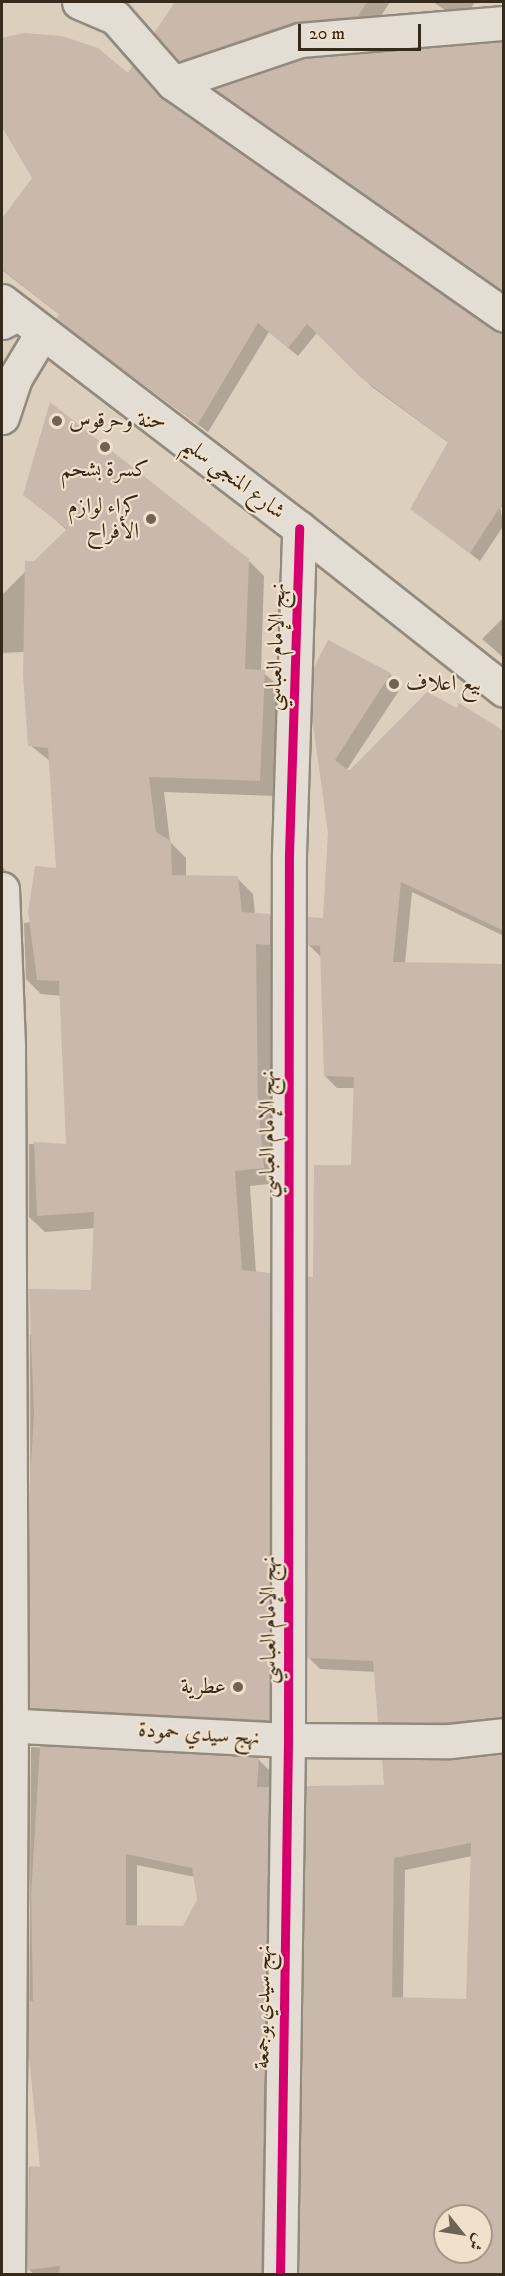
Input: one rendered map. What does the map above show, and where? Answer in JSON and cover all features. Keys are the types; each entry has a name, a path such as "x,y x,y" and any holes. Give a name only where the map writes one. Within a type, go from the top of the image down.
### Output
{"street":[{"path":"79,2 115,17 173,83 504,315"},
{"path":"173,83 300,40 504,23"},
{"path":"2,417 15,378 16,318"},
{"name":"شارع المنجي سليم","path":"16,318 299,528 504,690"},
{"name":"نهج الإمام العباسي","path":"288,1740 289,854 299,528"},
{"path":"2,889 8,1048 6,1725 8,2274"},
{"name":"نهج سيدي حمودة","path":"6,1725 288,1740 450,1741 504,1735"},
{"name":"نهج سيدي بوجمعة","path":"280,2274 288,1740"}],"building":[{"path":"175,2 367,2 358,16 294,22 179,61 154,33"},
{"path":"24,33 62,36 98,48 128,73 133,65 162,98 493,330 504,334 504,501 470,553 410,509 448,442 360,377 307,324 288,348 258,323 198,424 56,319 59,314 2,269 2,218 32,178 2,127 2,38"},
{"path":"504,42 504,292 214,89 304,58"},
{"path":"50,402 249,559 245,669 265,670 260,781 149,777 156,832 171,841 172,875 238,876 242,912 270,914 270,945 256,944 258,1104 264,1168 235,1171 242,1270 270,1273 269,1720 30,1708 29,1498 34,1414 29,1289 91,1290 94,1212 37,1216 34,1142 66,1144 59,981 37,980 28,912 35,866 56,868 48,748 28,746 23,675 25,561 34,561 67,529 23,495"},
{"path":"328,640 391,673 335,760 349,771 427,692 457,708 459,703 504,731 504,931 401,882 393,962 504,964 504,1717 449,1722 378,1722 373,1661 307,1658 307,1276 313,1277 314,1165 351,1165 354,1077 324,1076 320,946 308,945 308,917 323,918 328,833 312,717 313,669"},
{"path":"40,1746 259,1757 257,1787 269,1787 261,2274 59,2274 60,2266 27,2270 30,2166 40,2167 28,2048 28,2000 33,2001 31,1895","holes":["126,1854 192,1868 197,1900 183,1926 126,1925"]},
{"path":"504,1754 504,2274 299,2274 306,1786 384,1785 382,1759 450,1760","holes":["471,1843 466,1999 392,1997 394,1858"]}],"cycle path":[{"path":"280,2274 288,1740 289,854 299,528"}],"place":[{"name":"حنة وحرقوس","path":"57,421"},
{"name":"كسرة بشحم","path":"105,447"},
{"name":"كراء لوازم الأفراح","path":"151,519"},
{"name":"بيع اعلاف","path":"394,684"},
{"name":"عطرية","path":"238,1687"}]}
